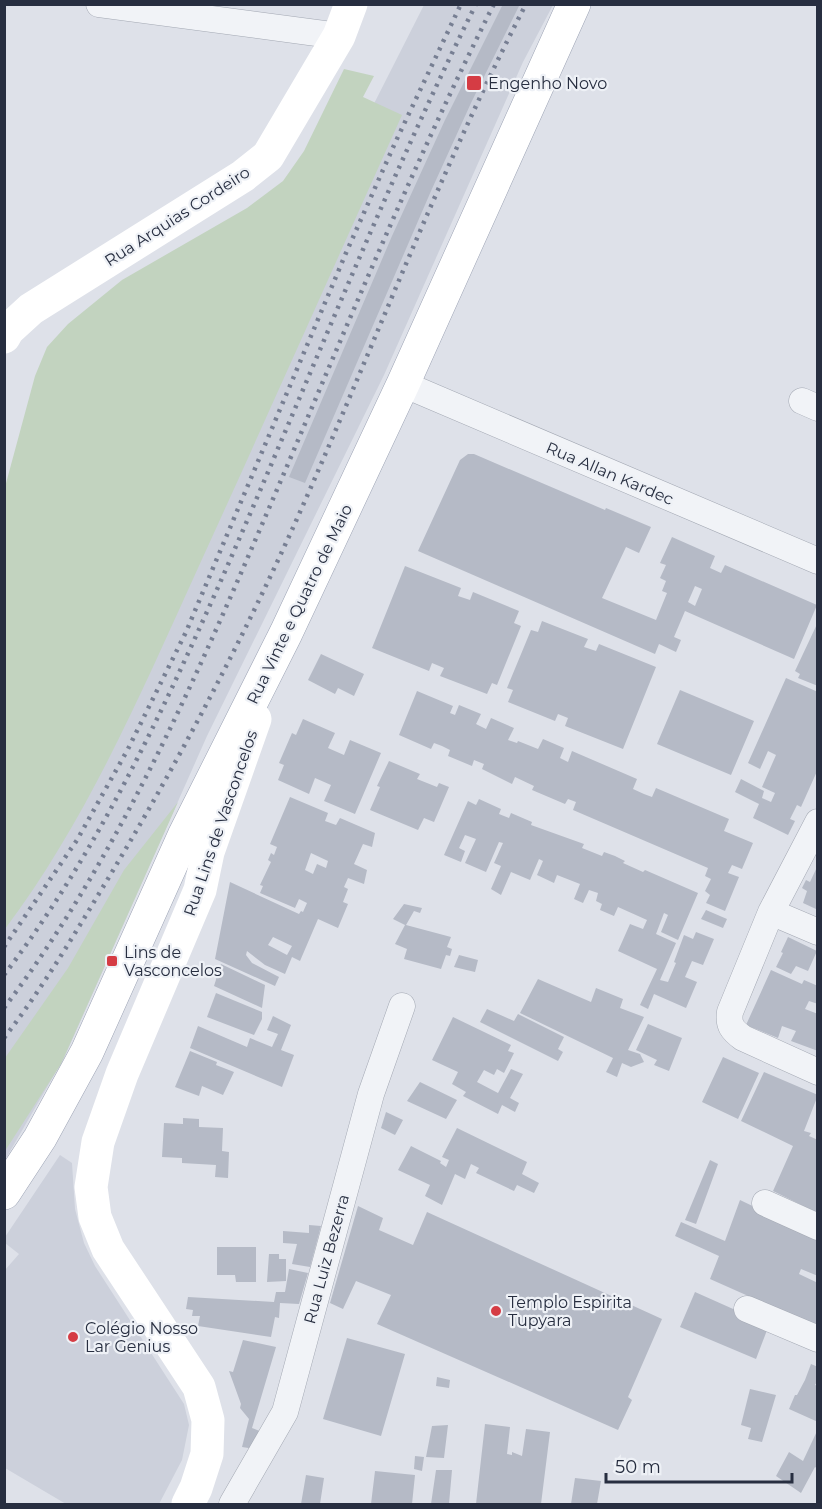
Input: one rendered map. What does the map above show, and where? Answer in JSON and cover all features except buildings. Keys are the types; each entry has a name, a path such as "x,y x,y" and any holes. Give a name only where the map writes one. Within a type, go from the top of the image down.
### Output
{"main road":[{"name":"Rua Arquias Cordeiro","path":"4,337 8,330 31,309 243,176 268,156 339,36 351,4"},
{"name":"Rua Vinte e Quatro de Maio","path":"4,1193 40,1138 87,1052 184,836 286,633 403,384 574,4"},
{"name":"Rua Lins de Vasconcelos","path":"188,1504 207,1454 208,1420 199,1387 108,1249 95,1217 91,1187 98,1142 122,1074 200,890 208,852 286,633"}],"street":[{"path":"99,4 339,36"},
{"name":"Rua Allan Kardec","path":"403,384 818,561"},
{"path":"818,822 771,912 730,1012 729,1022 733,1031 743,1038 818,1072"},
{"path":"771,912 818,932"},
{"name":"Rua Luiz Bezerra","path":"232,1504 285,1412 371,1094 402,1006"},
{"path":"765,1203 818,1227"},
{"path":"747,1310 818,1339"}],"shaded area":[{"path":"424,5 553,5 523,62 384,375 207,736 64,1058 5,1160 5,829"},
{"name":"Colégio Nosso Lar Genius","path":"60,1155 72,1163 75,1209 84,1243 95,1266 184,1404 189,1425 182,1460 159,1504 66,1504 5,1468 5,1270 19,1254 5,1243 5,1237"}],"green space":[{"path":"344,69 374,76 363,97 402,115 134,708 62,844 5,929 5,487 35,376 47,347 68,324 122,280 247,208 283,181 304,151"},
{"path":"178,802 61,1064 5,1151 5,1058 68,968 124,870"}],"railway":[{"path":"4,947 77,840 128,749 186,632 346,253 461,4"},
{"path":"4,975 38,929 98,832 176,680 409,145 476,4"},
{"path":"4,1008 78,899 111,842 173,724 228,603 400,204 494,4"},
{"path":"4,1038 45,981 106,882 157,794 230,659 296,521 464,131 526,4"}],"place":[{"name":"Engenho Novo","path":"474,83"},
{"name":"Lins de Vasconcelos","path":"112,961"},
{"name":"Templo Espirita Tupyara","path":"496,1311"},
{"name":"Colégio Nosso Lar Genius","path":"73,1337"}]}
